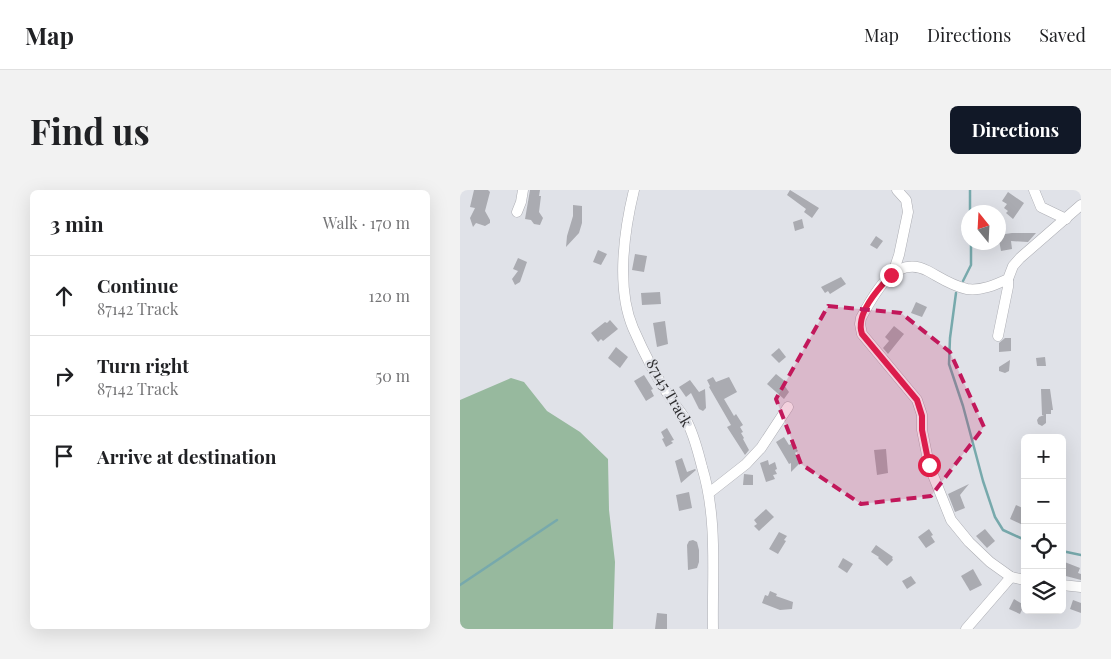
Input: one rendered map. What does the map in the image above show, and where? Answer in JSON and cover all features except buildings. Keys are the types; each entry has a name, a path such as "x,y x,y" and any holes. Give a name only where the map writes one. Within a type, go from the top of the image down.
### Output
{"street":[{"path":"517,212 523,190"},
{"name":"87145 Track","path":"634,190 624,253 624,292 632,327 690,430 709,493 712,518 713,629"},
{"path":"896,271 908,212 906,200 897,190"},
{"path":"1034,190 1041,207 1066,219"},
{"path":"998,336 1008,279 1013,266 1081,204"},
{"path":"1008,279 980,289 971,289 954,285 916,266 906,266 896,271 874,296 861,318 860,324 862,334 917,400 922,416 922,430 929,465 951,520 977,550 1011,577 1021,579"},
{"path":"709,493 746,464 761,448 788,407"},
{"path":"966,629 1011,577"},
{"path":"1066,585 1081,587"}],"highlighted area":[{"path":"828,306 901,313 950,352 984,427 931,496 861,504 801,464 776,399"}],"green space":[{"path":"511,378 524,382 547,411 580,432 608,459 609,510 615,562 613,629 460,629 460,400"}],"waterway":[{"path":"970,190 970,205"},
{"path":"963,281 971,265 971,250"},
{"path":"956,293 950,338 949,364 995,517 1003,530 1021,538"},
{"path":"460,585 557,520"},
{"path":"1066,552 1081,555"}],"route":[{"path":"891,275 879,288 861,318 860,329 868,342 908,387 917,400 922,416 922,430 929,465"}]}
